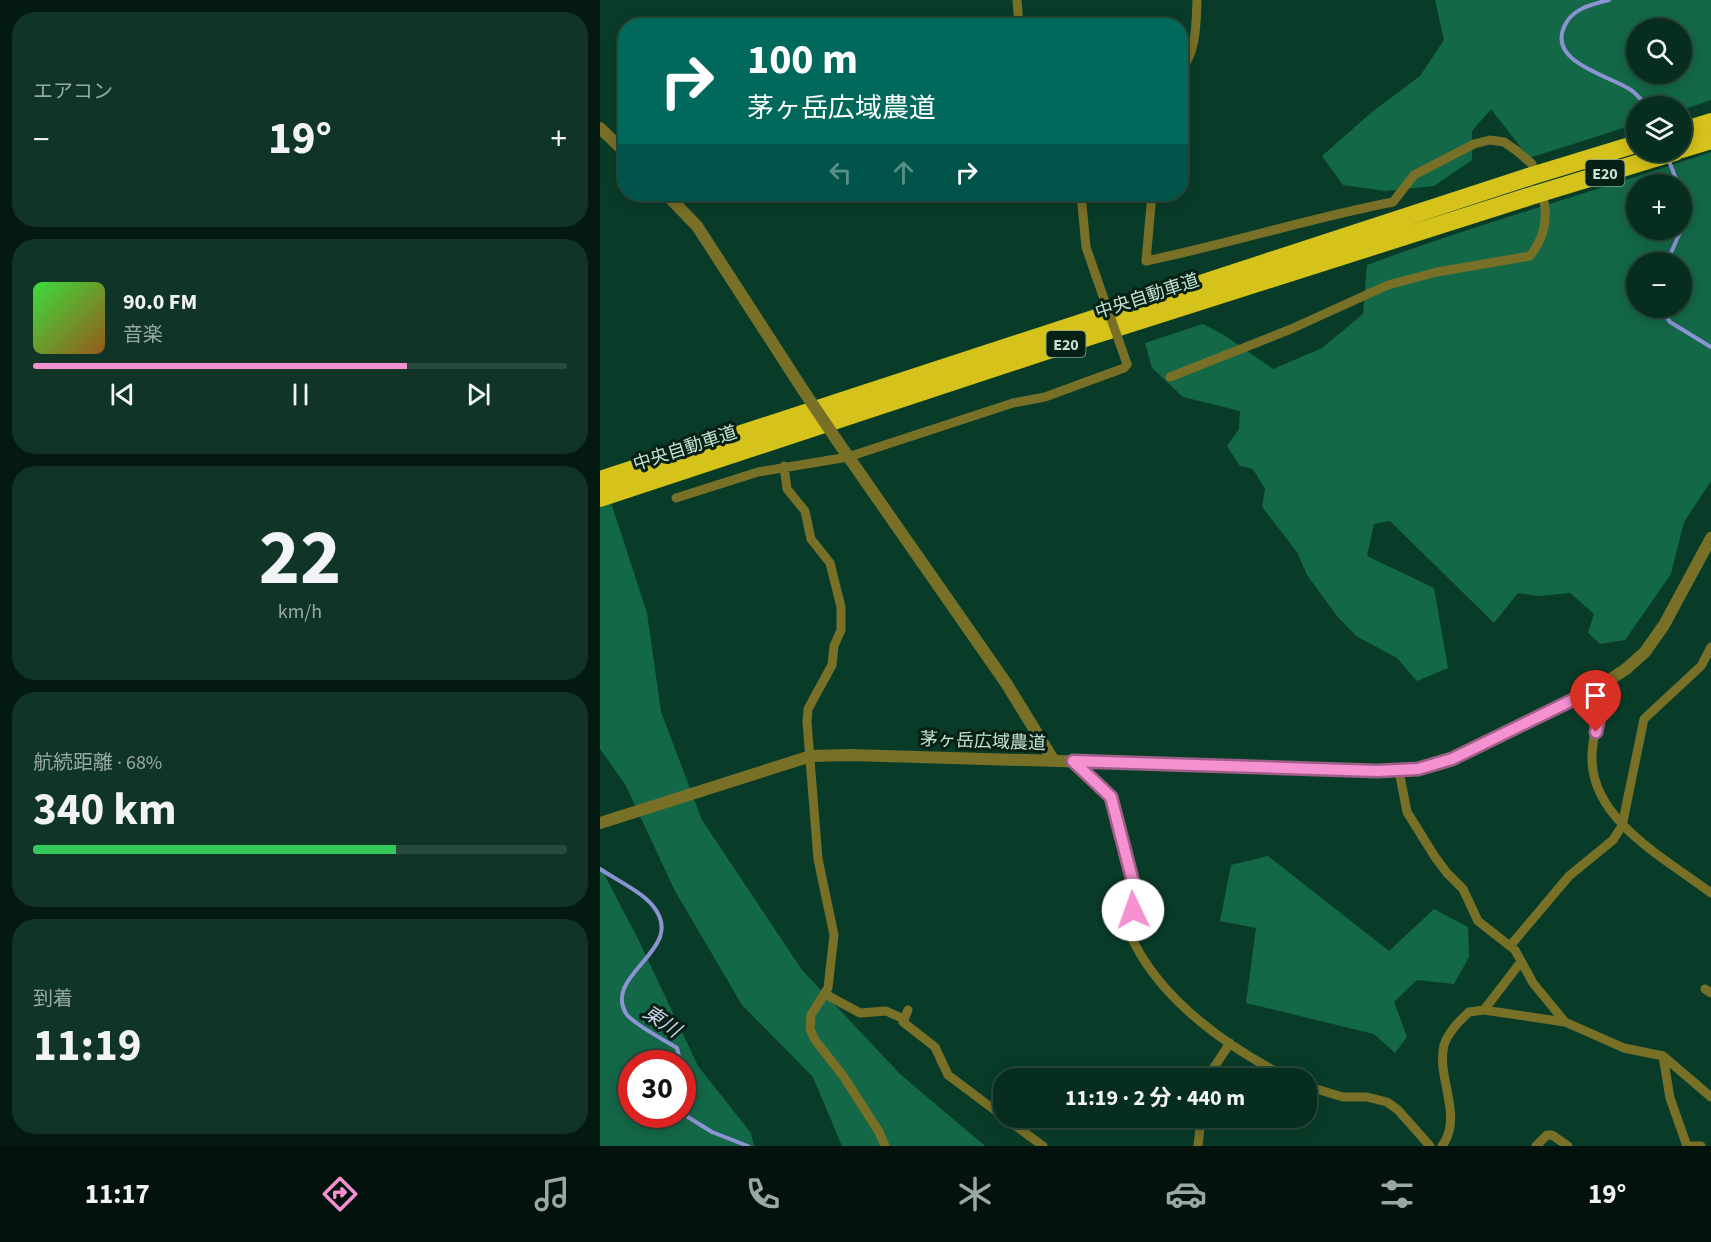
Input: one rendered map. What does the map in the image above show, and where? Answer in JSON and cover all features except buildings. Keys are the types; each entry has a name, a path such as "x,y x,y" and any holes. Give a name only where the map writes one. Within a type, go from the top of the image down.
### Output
{"highway":[{"path":"1692,128 1711,122"},
{"path":"1692,146 1711,140"},
{"name":"中央自動車道","path":"600,498 1102,333 1531,186 1626,148"},
{"name":"中央自動車道","path":"600,480 1531,186 1633,162"}],"street":[{"path":"1017,0 1018,18"},
{"path":"1188,59 1195,33 1197,0"},
{"path":"600,128 618,145"},
{"path":"1151,201 1146,261 1214,247 1330,214 1393,202 1414,175 1474,144 1490,140 1504,141 1532,164 1545,202 1545,225 1540,244 1530,256 1437,272 1388,285 1291,329 1170,377"},
{"path":"673,201 697,226 803,390 1006,683 1054,760"},
{"path":"676,498 784,466 848,457 1013,404 1044,397 1124,368 1127,364 1086,247 1082,201"},
{"path":"784,466 787,489 805,511 811,539 830,563 841,607 841,630 834,646 832,665 808,709 807,723 812,756 818,859 834,934 828,988 811,1015 810,1029 815,1040 844,1077 879,1132 885,1146"},
{"name":"茅ヶ岳広域農道","path":"600,823 812,756 1054,760 1400,771 1435,765 1452,759 1597,688 1626,669 1645,652 1664,625 1711,538"},
{"path":"1510,946 1569,876 1612,840 1622,826 1644,719 1701,666 1711,647"},
{"path":"1597,688 1599,717 1593,747 1594,778 1622,826 1711,893"},
{"path":"1073,761 1111,797 1136,899 1129,932 1133,941 1161,981 1191,1015 1269,1068"},
{"path":"1400,771 1407,812 1435,857 1463,889 1478,921 1515,950 1520,963 1533,983 1566,1022"},
{"path":"1484,1010 1520,963"},
{"path":"825,994 860,1013 886,1011 906,1015 903,1023 935,1047 948,1075 993,1109"},
{"path":"1442,1146 1451,1124 1444,1047 1449,1035 1469,1012 1484,1010 1566,1022 1624,1048 1663,1056 1711,1096"},
{"path":"1213,1068 1230,1042"},
{"path":"1663,1056 1670,1098 1687,1146 1701,1146"},
{"path":"1317,1089 1343,1097 1367,1097 1387,1102 1398,1110 1430,1146"},
{"path":"1019,1128 1043,1146"},
{"path":"1198,1146 1200,1128"},
{"path":"1536,1146 1547,1135 1552,1135 1568,1146"}],"green space":[{"path":"1435,0 1711,0 1711,100 1692,107 1692,96 1626,96 1626,127 1529,158 1491,109 1472,131 1472,160 1434,186 1385,191 1343,185 1322,156 1372,112 1420,76 1444,40"},
{"path":"1711,152 1711,481 1684,522 1671,574 1625,640 1600,644 1588,633 1594,614 1570,593 1538,596 1518,593 1494,623 1390,521 1374,524 1367,556 1434,588 1448,668 1417,681 1397,658 1356,636 1337,616 1307,575 1297,552 1262,507 1265,489 1253,469 1240,466 1227,446 1239,429 1240,411 1183,397 1152,368 1145,343 1203,324 1224,335 1273,369 1322,348 1363,314 1367,265 1452,235 1626,179 1626,240 1692,240 1692,174 1643,174 1680,162 1692,162 1692,158"},
{"path":"600,469 647,613 661,712 702,820 802,970 900,1074 985,1146 842,1146 813,1077 742,1005 675,891 625,784 600,749"},
{"path":"1268,856 1389,951 1434,909 1468,927 1469,957 1454,984 1417,980 1394,1002 1407,1037 1395,1053 1374,1034 1246,1003 1256,928 1220,921 1231,865"},
{"path":"600,866 637,937 690,1050 618,1050 618,1128 696,1128 696,1062 751,1133 754,1146 600,1146"}],"waterway":[{"path":"1609,0 1589,6 1572,16 1564,27 1561,39 1565,50 1573,59 1584,67 1631,90 1637,96"},
{"path":"1669,162 1674,174"},
{"path":"1671,252 1677,240"},
{"path":"1667,318 1711,347"},
{"name":"東川","path":"600,869 648,901 661,922 660,936 625,987 622,1000 627,1015 678,1050"},
{"name":"東川","path":"696,1122 712,1132 748,1146"}],"route":[{"path":"1133,910 1136,899 1134,886 1111,797 1073,761 1377,771 1418,769 1452,759 1597,688 1599,717 1596,732"}]}
